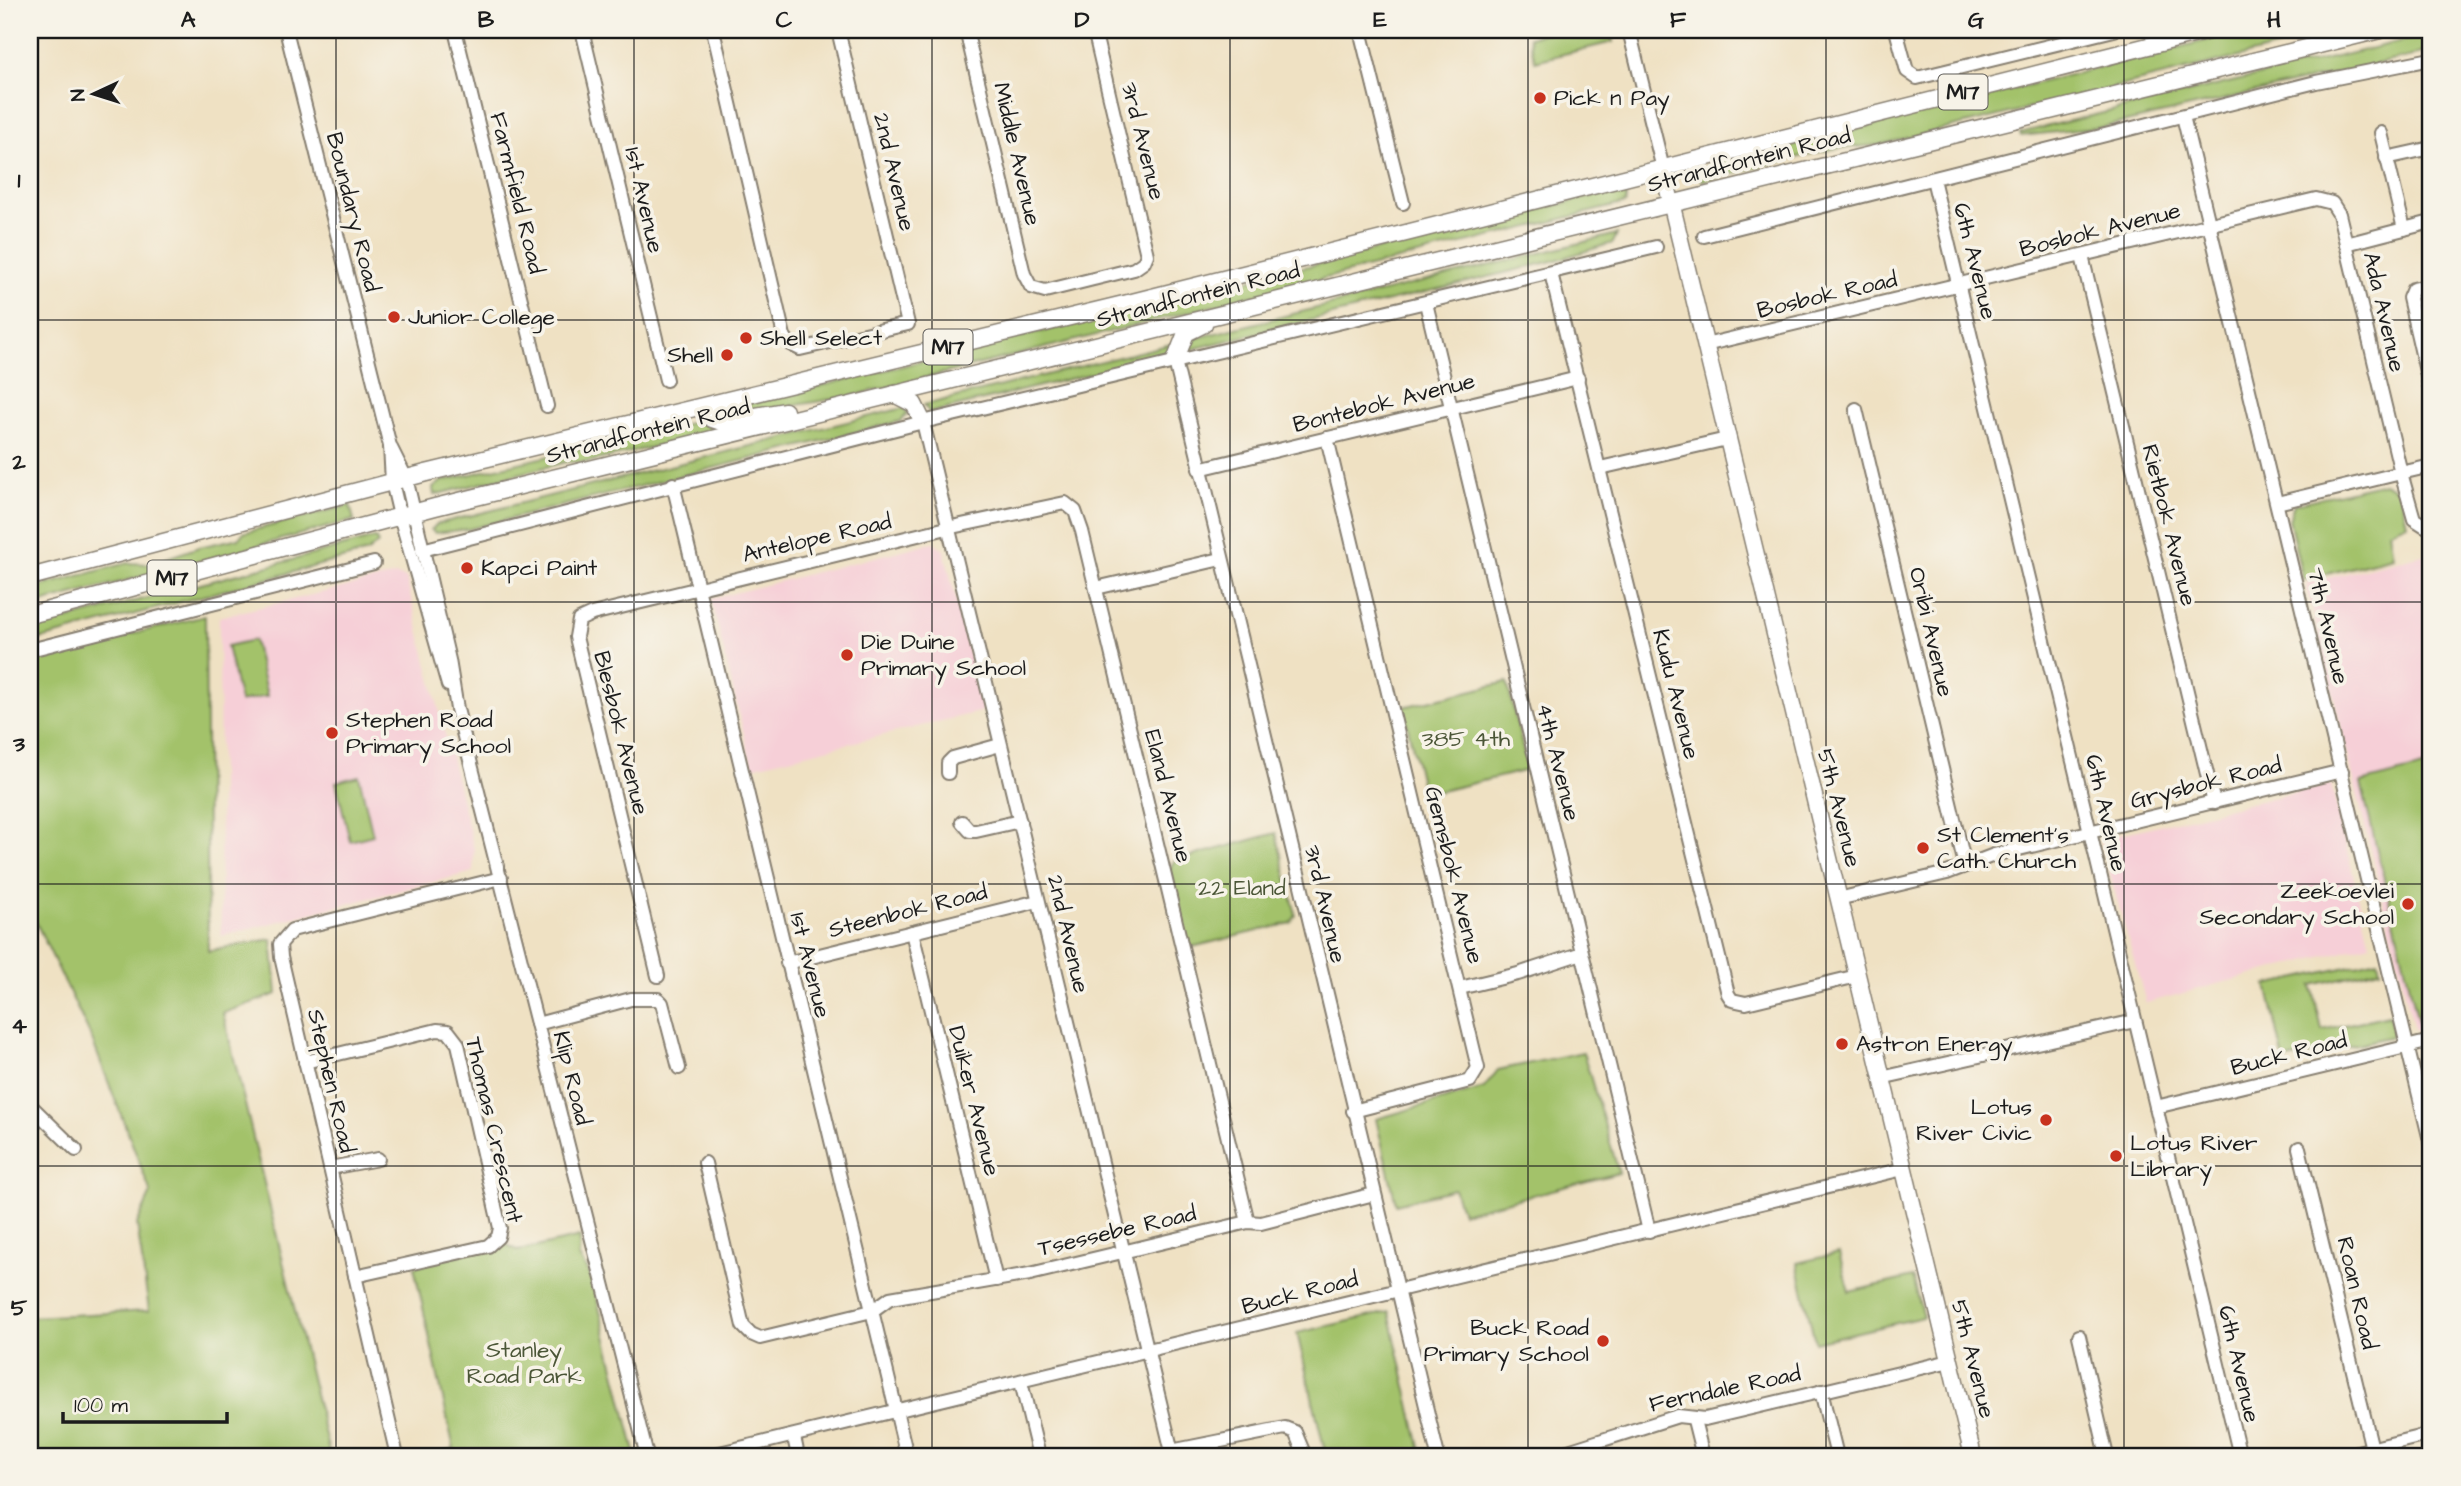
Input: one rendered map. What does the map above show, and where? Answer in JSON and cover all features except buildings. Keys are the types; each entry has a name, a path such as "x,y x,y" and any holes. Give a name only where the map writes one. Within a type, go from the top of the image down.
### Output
{"main road":[{"name":"Strandfontein Road","path":"30,577 399,480 1663,169 2213,30"},
{"name":"Strandfontein Road","path":"30,615 407,514 2380,30"},
{"name":"5th Avenue","path":"1663,169 1973,1456"},
{"path":"1175,361 1186,333 1224,313"},
{"path":"894,394 914,404 923,422"},
{"path":"707,406 712,419 721,422 802,407 874,399"}],"street":[{"name":"Boundary Road","path":"286,30 399,480"},
{"name":"Farmfield Road","path":"455,30 547,406"},
{"name":"1st Avenue","path":"582,30 666,380"},
{"name":"2nd Avenue","path":"713,30 786,341 794,347 807,348 908,324 838,30"},
{"name":"Middle Avenue","path":"966,30 1024,274 1031,288 1045,291 1125,272 1144,262"},
{"name":"3rd Avenue","path":"1094,30 1146,241 1144,262"},
{"path":"1360,30 1402,203"},
{"path":"1629,30 1663,169"},
{"path":"1896,30 1905,64 1912,75 1924,77 2114,30"},
{"path":"1704,236 2316,82 2430,60 2431,74"},
{"name":"7th Avenue","path":"2183,116 2431,1145"},
{"path":"2381,134 2404,229"},
{"path":"2386,158 2431,148"},
{"name":"6th Avenue","path":"1933,179 2240,1456"},
{"name":"Ada Avenue","path":"2210,225 2316,199 2332,203 2339,214 2414,519 2425,526 2431,524"},
{"path":"2346,244 2431,222"},
{"name":"Bosbok Avenue","path":"1959,286 2210,225"},
{"path":"422,550 923,422 1656,247"},
{"name":"Rietbok Avenue","path":"2082,256 2214,803"},
{"name":"Kudu Avenue","path":"1551,273 1728,994 1732,1000 1746,1003 1857,976"},
{"path":"2431,285 2413,289 2409,299 2431,393"},
{"name":"Bosbok Road","path":"1705,345 1959,286"},
{"name":"4th Avenue","path":"1426,303 1649,1231"},
{"name":"3rd Avenue","path":"1175,361 1220,559 1437,1456"},
{"name":"Bontebok Avenue","path":"1199,469 1578,379"},
{"name":"Oribi Avenue","path":"1856,408 1965,865"},
{"name":"2nd Avenue","path":"923,422 1172,1453"},
{"name":"Gemsbok Avenue","path":"1327,438 1478,1068 1474,1077 1465,1083 1353,1111"},
{"path":"1600,468 1727,439"},
{"path":"2277,503 2431,466"},
{"name":"Klip Road","path":"399,480 647,1456"},
{"name":"1st Avenue","path":"673,484 907,1456"},
{"name":"Eland Avenue","path":"947,528 1065,503 1079,518 1248,1222"},
{"name":"Klip Road","path":"407,514 422,550 427,597"},
{"name":"Antelope Road","path":"697,588 947,528"},
{"path":"1096,588 1220,559"},
{"path":"30,650 374,563"},
{"name":"Blesbok Avenue","path":"658,976 576,628 579,620 586,615 697,588"},
{"path":"948,773 948,763 953,758 1000,745"},
{"name":"Grysbok Road","path":"1838,899 1947,873 1965,865 2090,832 2342,771"},
{"path":"962,822 970,831 976,831 1020,821"},
{"name":"Stephen Road","path":"397,1456 280,944 286,934 325,921 501,878"},
{"name":"Steenbok Road","path":"787,963 1038,901"},
{"name":"Duiker Avenue","path":"912,932 996,1280"},
{"path":"1460,988 1518,974 1582,953"},
{"path":"537,1024 642,997 658,999 662,1003 679,1068"},
{"path":"1881,1078 2135,1021"},
{"name":"Thomas Crescent","path":"305,1062 437,1030 448,1031 458,1044 500,1228 498,1237 488,1246 355,1276"},
{"name":"Buck Road","path":"2156,1107 2431,1041"},
{"path":"30,1105 76,1150"},
{"name":"Roan Road","path":"2300,1148 2372,1449"},
{"path":"330,1168 378,1159"},
{"path":"705,1163 746,1331 765,1338 872,1311"},
{"name":"Buck Road","path":"707,1456 896,1413 1903,1170"},
{"name":"Tsessebe Road","path":"872,1311 890,1298 996,1280 1248,1222 1261,1223 1374,1194"},
{"path":"2079,1336 2107,1456"},
{"name":"Ferndale Road","path":"1552,1456 1572,1454 1678,1416 1694,1420 1950,1361"},
{"path":"1021,1382 1039,1456"},
{"path":"1821,1391 1837,1456"},
{"path":"1694,1420 1703,1456"},
{"path":"1172,1453 1284,1428 1296,1432 1306,1456"},
{"path":"2341,1456 2431,1434"},
{"path":"794,1437 798,1456"}],"shaded area":[{"name":"Die Duine Primary School","path":"934,542 944,550 983,711 752,767 711,599"},
{"name":"Zeekoevlei Secondary School","path":"2431,553 2431,1032 2422,1034 2414,1029 2306,583"},
{"name":"Stephen Road Primary School","path":"396,575 406,578 474,849 473,872 221,936 219,617"},
{"path":"2331,784 2370,944 2146,1003 2100,839"}],"green space":[{"path":"1558,30 1610,30 1613,42 1535,61 1529,37"},
{"path":"2248,30 2349,30 1879,145 1832,149 1702,181 1700,172 1709,166"},
{"path":"2431,34 2431,50 2412,56 2104,127 2021,136 2020,133"},
{"path":"1626,188 1626,203 852,396 727,416 719,411"},
{"path":"1617,234 1613,243 1553,261 930,413 924,405"},
{"path":"903,408 908,413 901,421 469,529 435,533 431,530 437,524"},
{"path":"702,420 707,426 727,430 588,462 566,462 434,495 433,488 442,481"},
{"path":"2384,483 2399,491 2407,523 2389,531 2393,557 2303,580 2289,520 2294,504"},
{"path":"350,505 354,520 30,606 30,589 127,563 149,564 199,547 239,538 243,533"},
{"path":"375,538 378,543 368,552 30,642 30,629"},
{"path":"205,616 208,951 272,939 277,994 223,1013 330,1456 30,1456 30,1317 149,1311 137,1224 151,1193 91,1037 30,910 30,659"},
{"path":"254,640 267,696 240,702 227,646"},
{"name":"385 4th","path":"1507,682 1528,770 1424,795 1403,707"},
{"path":"2431,765 2431,1026 2420,1029 2361,783"},
{"path":"359,776 373,835 350,841 336,782"},
{"name":"22 Eland","path":"1276,833 1296,915 1291,923 1188,948 1169,870 1174,861"},
{"path":"2378,960 2380,969 2312,985 2322,1030 2389,1015 2393,1036 2284,1061 2267,985"},
{"path":"1583,1052 1619,1173 1462,1213 1454,1189 1396,1204 1376,1119 1484,1088 1498,1070"},
{"name":"Stanley Road Park","path":"580,1237 579,1257 592,1279 636,1456 422,1456 454,1449 414,1267 501,1242 519,1251"},
{"path":"1839,1253 1849,1292 1913,1277 1923,1317 1815,1342 1797,1263"},
{"path":"1389,1312 1422,1456 1326,1456 1297,1333"}],"place":[{"name":"Pick n Pay","path":"1540,98"},
{"name":"Junior College","path":"394,317"},
{"name":"Shell Select","path":"746,338"},
{"name":"Shell","path":"727,355"},
{"name":"Kapci Paint","path":"467,568"},
{"name":"Die Duine Primary School","path":"847,655"},
{"name":"Stephen Road Primary School","path":"332,733"},
{"name":"St Clement's Cath. Church","path":"1923,848"},
{"name":"Zeekoevlei Secondary School","path":"2408,904"},
{"name":"Astron Energy","path":"1842,1044"},
{"name":"Lotus River Civic","path":"2046,1120"},
{"name":"Lotus River Library","path":"2116,1156"},
{"name":"Buck Road Primary School","path":"1603,1341"}]}
